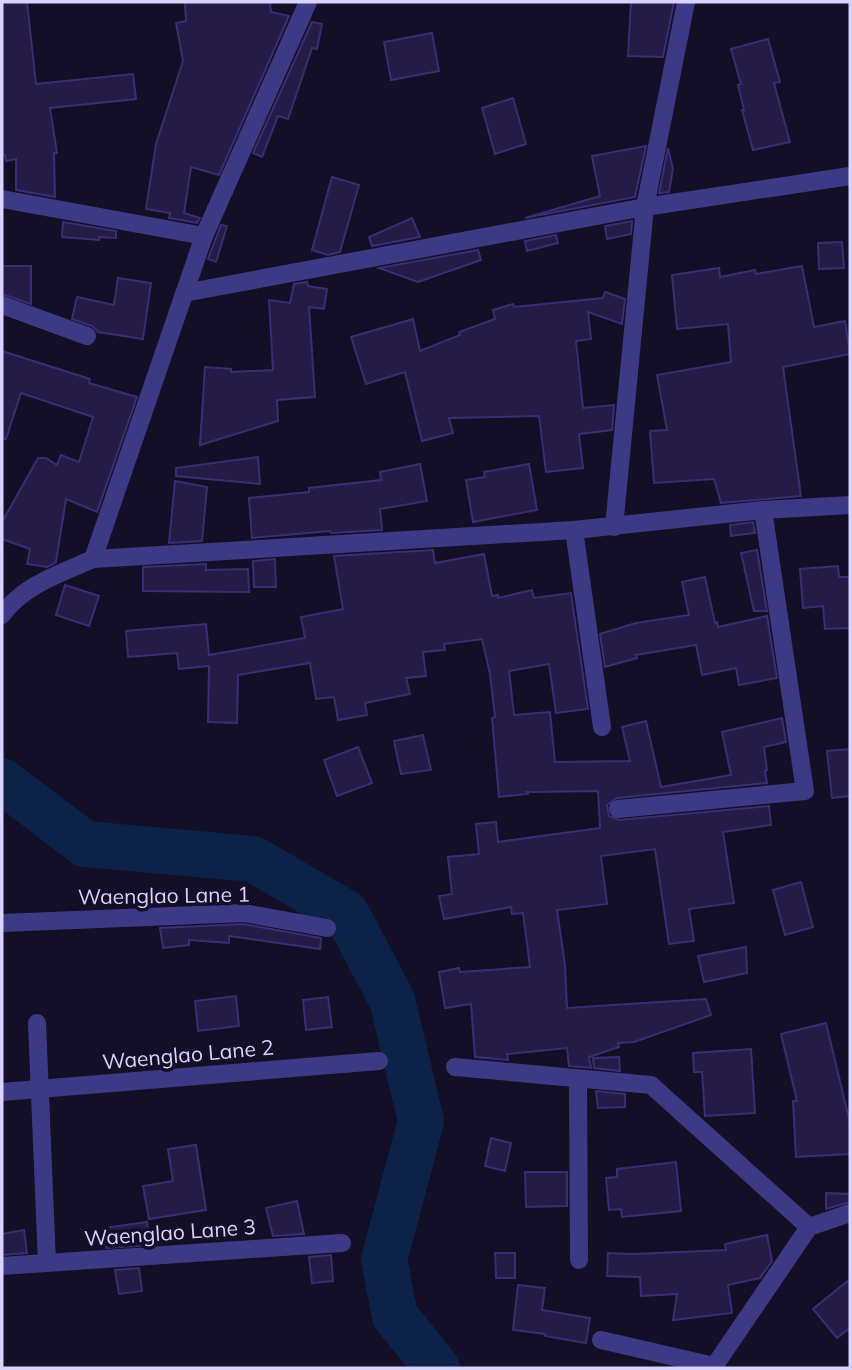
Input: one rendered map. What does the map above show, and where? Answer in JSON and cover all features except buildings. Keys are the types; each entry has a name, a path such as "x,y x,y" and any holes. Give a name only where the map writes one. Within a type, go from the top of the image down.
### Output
{"street":[{"path":"93,559 204,236 308,2"},
{"path":"614,527 645,206 686,2"},
{"path":"184,293 645,206 850,176"},
{"path":"2,199 204,236"},
{"path":"2,305 87,336"},
{"path":"2,615 8,598 93,559 575,530 763,510 850,505"},
{"path":"618,809 805,791 763,510"},
{"path":"575,530 601,727"},
{"name":"Waenglao Lane 1","path":"2,923 244,913 327,928"},
{"path":"37,1023 47,1263"},
{"name":"Waenglao Lane 2","path":"2,1092 379,1061"},
{"path":"455,1067 651,1085 809,1227"},
{"path":"578,1079 579,1260"},
{"path":"601,1340 714,1367 809,1227 850,1213"},
{"name":"Waenglao Lane 3","path":"2,1266 342,1243"}],"waterway":[{"path":"2,781 85,844 253,859 346,913 392,1000 421,1121 384,1260 395,1316 437,1368"}]}
